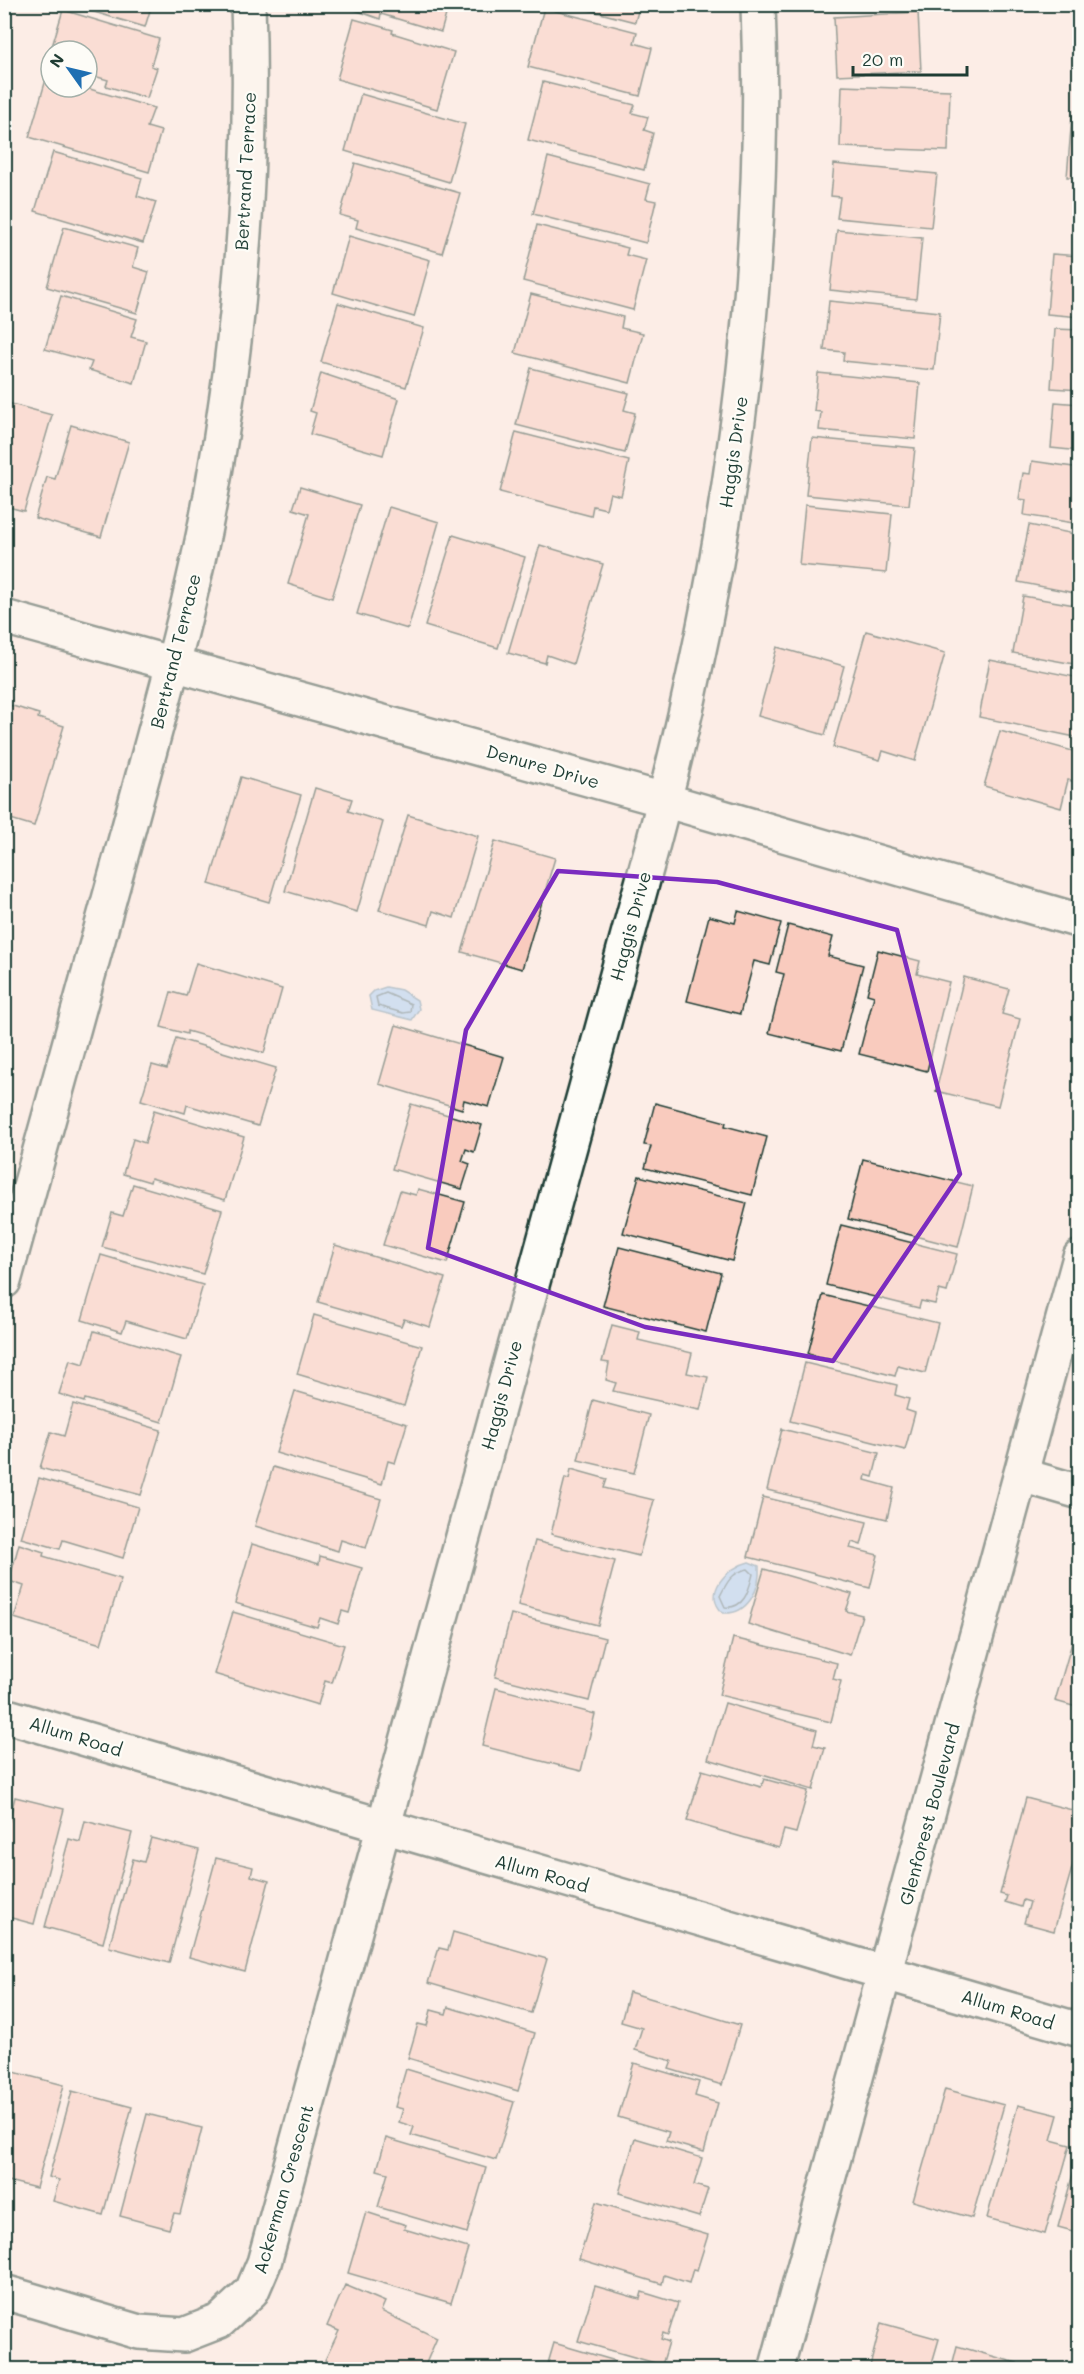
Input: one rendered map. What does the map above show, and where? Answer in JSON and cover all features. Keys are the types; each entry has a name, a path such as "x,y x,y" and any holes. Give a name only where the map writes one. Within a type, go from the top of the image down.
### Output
{"street":[{"name":"Bertrand Terrace","path":"4,1281 173,664 210,500 232,354 248,160 248,4"},
{"name":"Haggis Drive","path":"383,1828 664,800 705,624 737,425 756,217 758,4"},
{"name":"Denure Drive","path":"4,617 664,800 1080,921"},
{"name":"Glenforest Boulevard","path":"776,2370 1080,1257"},
{"path":"1021,1475 1080,1492"},
{"name":"Allum Road","path":"4,1714 383,1828 1080,2030"},
{"name":"Ackerman Crescent","path":"4,2292 140,2332 184,2335 220,2321 252,2291 264,2263 383,1828"}],"highlighted area":[{"path":"558,871 717,882 897,930 960,1174 833,1361 645,1327 428,1248 466,1030"}],"water":[{"path":"386,987 401,990 417,1000 419,1009 412,1020 372,1010 369,996 374,991"},
{"path":"749,1562 759,1566 755,1592 739,1610 723,1613 717,1605 716,1589 733,1569"}],"building":[{"path":"67,4 152,4 145,27"},
{"path":"338,4 449,4 441,32 381,14 380,19"},
{"path":"565,4 640,4 635,22"},
{"path":"544,8 637,32 634,43 652,48 640,96 528,67"},
{"path":"63,10 159,39 151,66 157,68 147,98 106,86 108,80 99,77 99,39 54,39"},
{"path":"918,12 921,71 837,75 834,17"},
{"path":"354,19 454,52 437,109 337,79"},
{"path":"543,82 635,105 632,113 648,117 644,130 653,133 644,170 528,140"},
{"path":"842,86 950,90 948,151 840,147"},
{"path":"99,92 154,108 147,127 161,131 149,172 29,137 40,99 99,99"},
{"path":"361,94 465,124 449,182 345,151"},
{"path":"1072,116 1080,116 1080,177 1067,177"},
{"path":"53,152 142,178 137,196 156,202 143,243 35,211"},
{"path":"548,157 650,184 646,199 656,201 646,243 533,214"},
{"path":"355,163 460,193 442,253 356,228 358,220 340,215"},
{"path":"834,164 937,174 931,227 837,218 840,197 831,196"},
{"path":"537,225 628,248 626,255 646,260 633,310 523,281"},
{"path":"64,227 138,248 133,267 149,272 137,313 47,287"},
{"path":"837,230 922,238 916,299 830,290"},
{"path":"349,236 430,260 414,317 333,293"},
{"path":"1052,254 1080,256 1080,317 1047,314"},
{"path":"531,294 623,317 621,328 643,333 630,383 515,353"},
{"path":"61,296 137,319 131,337 146,341 134,383 89,370 92,362 45,349"},
{"path":"829,301 940,312 934,370 843,361 844,352 824,350"},
{"path":"338,303 424,328 406,387 321,362"},
{"path":"1055,329 1080,330 1080,390 1051,388"},
{"path":"531,368 629,393 624,410 635,413 625,453 516,425"},
{"path":"321,373 399,399 383,455 310,434 316,413 310,411"},
{"path":"818,373 920,383 915,439 819,430 821,412 814,411"},
{"path":"4,402 52,415 24,511 4,506"},
{"path":"1055,402 1080,404 1080,451 1051,448"},
{"path":"71,425 129,442 101,537 35,518 47,477 55,479"},
{"path":"516,432 629,461 621,496 610,493 606,509 593,506 591,516 500,492"},
{"path":"812,438 915,448 909,505 806,495"},
{"path":"1032,461 1080,468 1080,524 1024,515 1026,500 1019,499 1023,473 1030,474"},
{"path":"300,487 360,505 332,598 288,584 309,514 293,509"},
{"path":"805,505 892,514 886,573 799,565"},
{"path":"389,507 439,522 408,629 357,614"},
{"path":"1029,525 1080,535 1080,594 1018,582"},
{"path":"453,535 525,557 498,648 425,626"},
{"path":"540,545 603,564 573,664 547,655 545,663 508,653"},
{"path":"1023,596 1080,606 1080,665 1013,653"},
{"path":"866,631 945,653 915,761 883,751 880,760 833,747"},
{"path":"777,647 844,666 825,735 758,716"},
{"path":"990,660 1080,678 1080,738 979,717"},
{"path":"6,704 39,714 38,718 64,726 34,826 4,817"},
{"path":"1000,731 1080,753 1079,783 1068,780 1061,808 984,786"},
{"path":"241,777 301,795 269,902 209,884"},
{"path":"315,788 352,799 348,811 383,822 357,912 285,891"},
{"path":"408,815 478,836 454,918 433,911 429,925 379,910"},
{"path":"495,841 555,858 522,969 462,952"},
{"path":"738,911 781,923 770,965 754,961 740,1014 687,1001 709,916 735,923"},
{"path":"4,916 11,917 4,939"},
{"path":"788,925 833,937 828,956 863,965 841,1051 769,1033 784,974 776,972"},
{"path":"878,950 920,961 917,974 949,982 927,1071 859,1054 874,996 867,994"},
{"path":"196,963 282,989 264,1053 187,1031 187,1034 161,1027 171,992 186,996"},
{"path":"964,977 1009,989 1002,1014 1020,1019 998,1106 936,1091"},
{"path":"396,1025 504,1057 489,1107 464,1100 462,1109 379,1084"},
{"path":"176,1038 276,1068 258,1126 187,1105 185,1113 141,1100 152,1065 167,1069"},
{"path":"655,1103 726,1122 725,1126 767,1137 752,1195 645,1168 651,1146 644,1145"},
{"path":"411,1104 482,1125 474,1152 466,1149 462,1161 470,1164 462,1189 392,1169"},
{"path":"154,1110 244,1137 225,1200 151,1178 150,1182 123,1174 133,1139 145,1143"},
{"path":"863,1159 973,1186 958,1247 848,1219"},
{"path":"639,1176 747,1203 732,1261 623,1233"},
{"path":"133,1184 222,1210 203,1274 102,1247 112,1213 123,1216"},
{"path":"418,1189 465,1202 447,1263 383,1245 400,1191 416,1195"},
{"path":"841,1225 957,1254 947,1292 939,1290 935,1304 921,1301 919,1308 826,1285"},
{"path":"335,1245 445,1278 430,1327 404,1319 401,1326 318,1302"},
{"path":"619,1247 721,1273 706,1332 603,1306"},
{"path":"101,1255 203,1285 187,1339 126,1321 122,1332 82,1320"},
{"path":"823,1295 938,1323 925,1373 898,1366 895,1376 808,1354"},
{"path":"314,1315 422,1346 404,1406 297,1374"},
{"path":"612,1325 640,1332 638,1340 692,1353 687,1373 708,1377 700,1410 613,1391 616,1383 606,1380 609,1363 602,1362"},
{"path":"94,1331 181,1357 162,1422 85,1399 84,1402 59,1394 70,1360 84,1364"},
{"path":"805,1363 897,1385 895,1395 909,1399 906,1410 915,1413 905,1450 790,1421"},
{"path":"295,1391 407,1424 395,1463 388,1461 382,1484 276,1453"},
{"path":"593,1400 649,1415 634,1473 578,1460"},
{"path":"73,1404 161,1430 141,1495 40,1468 51,1432 64,1436"},
{"path":"782,1429 879,1453 873,1477 866,1475 865,1480 894,1488 887,1519 767,1490"},
{"path":"273,1467 381,1499 366,1548 341,1540 338,1551 255,1526"},
{"path":"571,1469 607,1479 604,1488 654,1500 639,1556 551,1534 565,1478 569,1479"},
{"path":"39,1478 138,1507 123,1558 63,1540 60,1549 21,1538"},
{"path":"763,1497 867,1522 861,1545 852,1542 850,1548 878,1555 870,1588 748,1557"},
{"path":"535,1541 615,1561 598,1625 518,1605"},
{"path":"19,1544 44,1552 43,1556 121,1579 101,1644 14,1618 24,1586 9,1581"},
{"path":"252,1544 319,1564 320,1556 362,1568 349,1613 342,1611 338,1624 320,1618 317,1627 235,1603"},
{"path":"764,1569 852,1594 846,1611 862,1615 850,1655 748,1624"},
{"path":"233,1612 344,1645 332,1683 325,1681 318,1705 214,1674"},
{"path":"511,1614 605,1638 589,1701 495,1677"},
{"path":"1080,1615 1080,1708 1055,1701"},
{"path":"733,1638 837,1663 833,1679 841,1681 831,1722 719,1695"},
{"path":"496,1688 595,1714 581,1771 482,1746"},
{"path":"725,1703 817,1730 813,1745 825,1748 813,1790 708,1759"},
{"path":"702,1770 761,1787 764,1779 808,1791 796,1833 784,1830 779,1848 687,1821"},
{"path":"15,1797 64,1809 34,1924 4,1916 4,1820 9,1821"},
{"path":"1026,1798 1080,1812 1080,1840 1054,1931 1024,1923 1030,1902 1023,1900 1021,1907 1005,1902 1007,1896 1000,1894"},
{"path":"85,1821 132,1833 103,1943 45,1927 69,1839 80,1842"},
{"path":"151,1838 199,1850 169,1963 109,1947 133,1859 144,1862"},
{"path":"216,1858 253,1867 251,1876 269,1881 245,1972 189,1957"},
{"path":"1080,1879 1080,1911 1071,1909"},
{"path":"453,1932 547,1959 531,2013 428,1983 439,1948 448,1950"},
{"path":"629,1992 740,2025 722,2085 669,2069 672,2061 635,2050 642,2028 621,2022"},
{"path":"448,2007 535,2033 518,2091 408,2058 418,2024 427,2026 431,2010 446,2014"},
{"path":"634,2063 699,2082 695,2096 718,2103 704,2152 666,2141 669,2132 618,2117"},
{"path":"406,2069 514,2102 496,2160 411,2135 414,2127 399,2122 403,2109 395,2107"},
{"path":"6,2070 64,2085 36,2188 4,2180"},
{"path":"945,2089 1004,2105 972,2218 913,2201"},
{"path":"72,2091 132,2107 103,2215 53,2201 59,2180 49,2177"},
{"path":"1018,2105 1058,2115 1051,2140 1070,2145 1045,2234 987,2218"},
{"path":"147,2114 202,2128 180,2214 174,2213 169,2229 120,2216"},
{"path":"386,2138 486,2168 467,2233 378,2207 388,2173 377,2170"},
{"path":"635,2138 702,2158 694,2185 708,2189 699,2217 619,2193"},
{"path":"1080,2149 1080,2233 1058,2227"},
{"path":"596,2202 708,2235 697,2270 693,2269 689,2283 664,2275 662,2284 579,2259"},
{"path":"366,2212 406,2225 404,2229 468,2248 451,2303 348,2273"},
{"path":"345,2285 385,2302 381,2311 437,2338 423,2370 345,2370 325,2360 339,2331 327,2326"},
{"path":"595,2286 640,2299 642,2292 678,2303 668,2335 663,2333 661,2339 669,2342 662,2365 578,2341"},
{"path":"881,2323 939,2339 930,2370 869,2370"},
{"path":"554,2343 643,2369 644,2370 546,2370"},
{"path":"957,2346 1017,2363 1015,2370 951,2370"},
{"path":"300,2362 306,2370 290,2370"}]}
